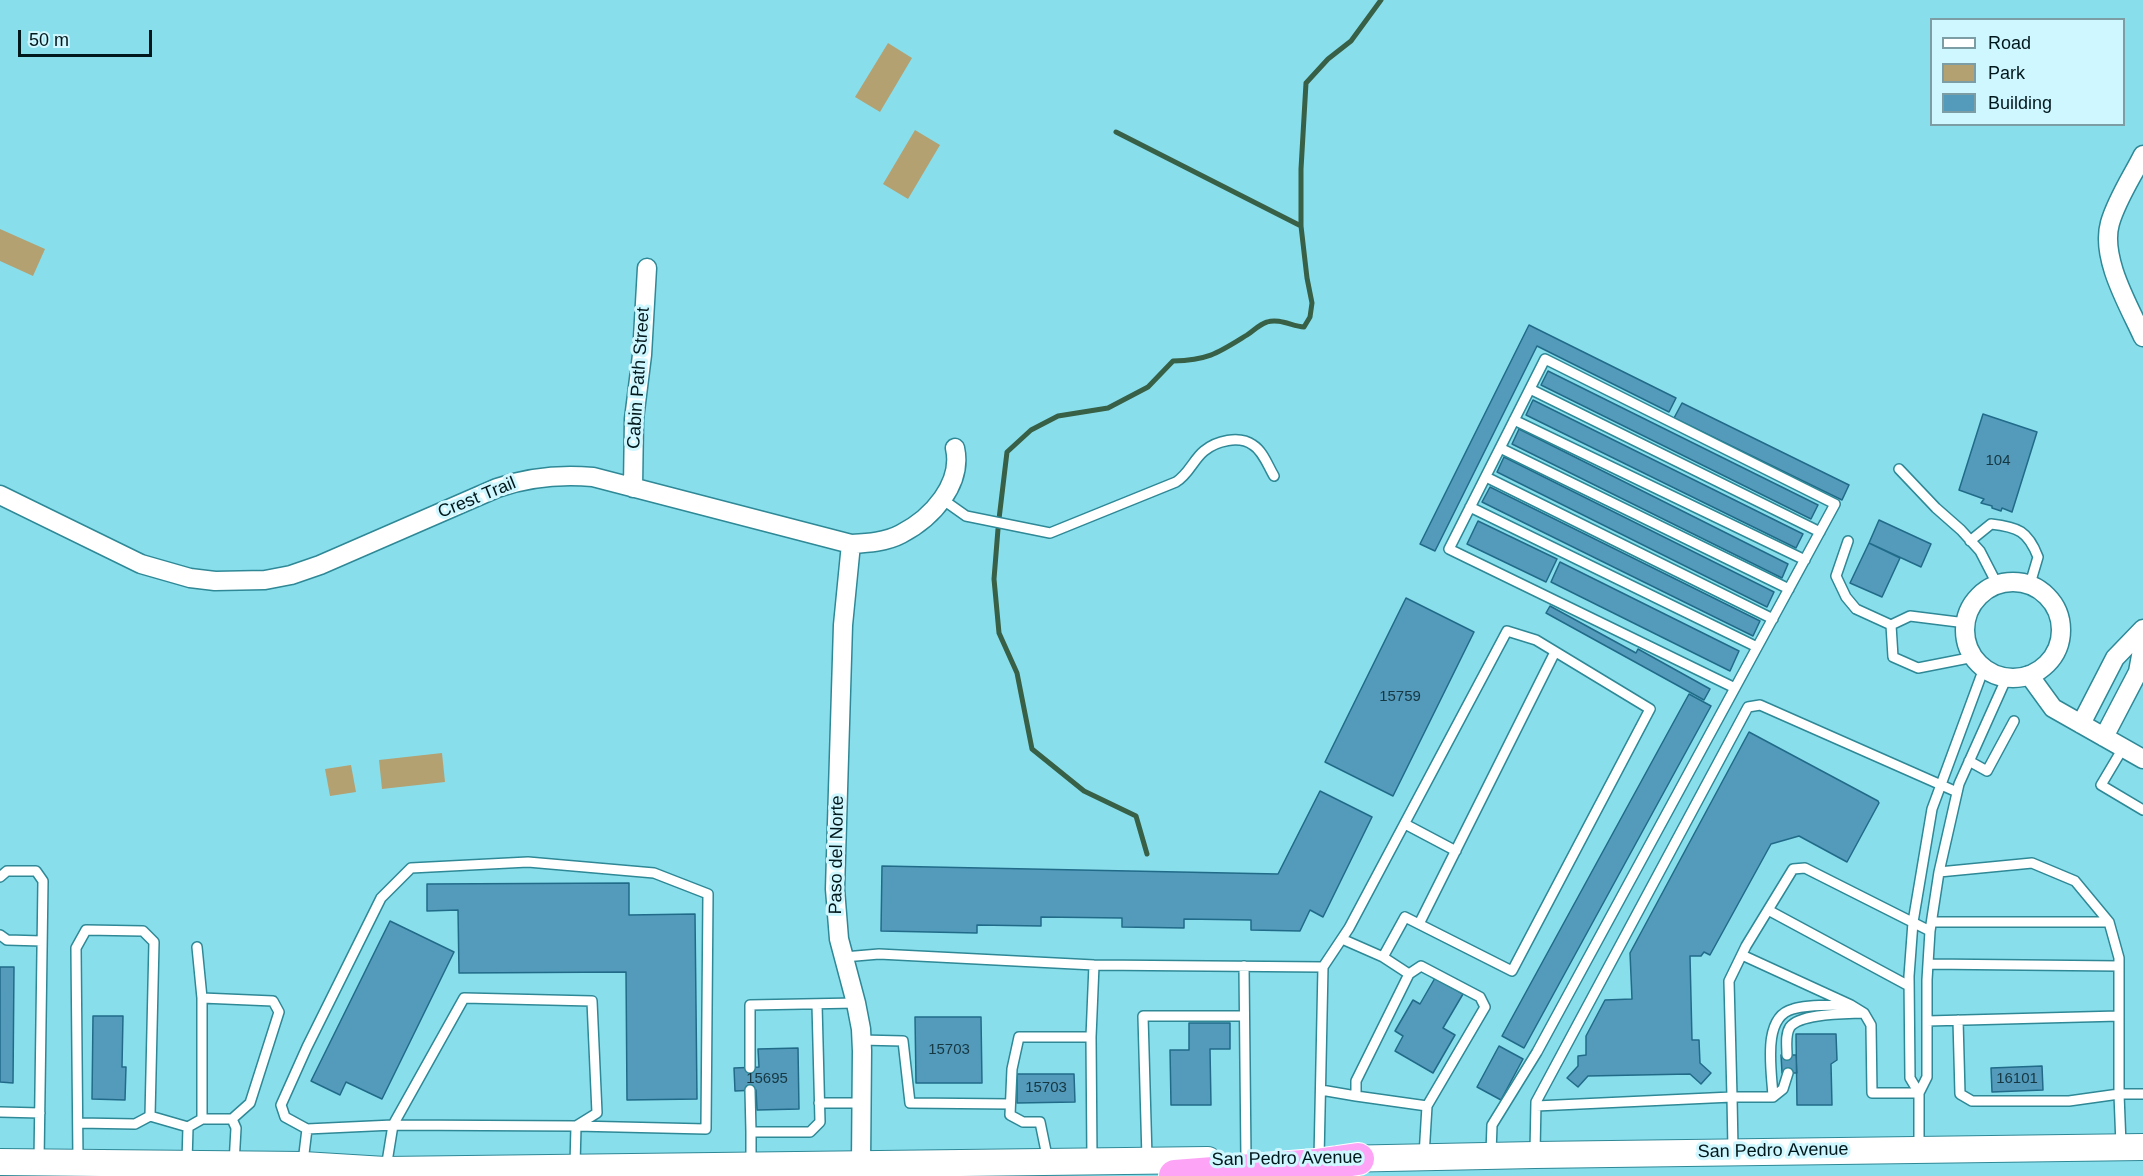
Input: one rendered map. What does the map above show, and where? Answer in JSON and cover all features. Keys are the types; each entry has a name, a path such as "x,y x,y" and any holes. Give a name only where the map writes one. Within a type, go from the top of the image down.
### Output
{"highway":[{"path":"1175,1176 1358,1159"}],"main road":[{"name":"San Pedro Avenue","path":"1358,1159 2132,1147"},
{"name":"San Pedro Avenue","path":"0,1162 303,1165 385,1170 1048,1161 1318,1162"}],"street":[{"path":"2143,155 2109,225 2108,247 2114,271 2143,337"},
{"name":"Cabin Path Street","path":"633,488 634,419 642,355 647,268"},
{"name":"Crest Trail","path":"0,495 141,564 190,578 240,582 291,575 320,565 497,488 544,476 593,477 851,544 884,540 901,534 916,524 942,499 957,471 958,459 955,448"},
{"name":"Paso del Norte","path":"851,544 843,625 835,889 838,939 856,1003 861,1040 861,1163"},
{"path":"2014,581 2030,585 2044,593 2055,606 2061,622 2060,638 2055,654 2044,667 2030,675 2007,677 1995,674 1979,663 1968,644 1967,615 1974,602 1984,591 1997,584 2014,581"},
{"path":"2080,724 2115,658 2143,629"},
{"path":"2104,737 2138,672 2143,645"},
{"path":"2030,675 2053,708 2143,759"}],"lane":[{"path":"1491,1156 1492,1125 1537,1052 1773,619 1835,504 1545,359 1449,549 1735,688"},
{"path":"1530,389 1820,532"},
{"path":"1514,420 1805,560"},
{"path":"942,499 966,516 1042,533 1055,532 1176,482 1189,471 1204,451 1232,440 1244,441 1253,445 1262,454 1274,476"},
{"path":"1500,448 1789,589"},
{"path":"1899,469 1980,551 1997,584"},
{"path":"1486,477 1773,619"},
{"path":"1470,507 1757,647"},
{"path":"1970,541 1991,524 2009,526 2025,533 2038,557 2030,585"},
{"path":"1848,541 1836,576 1846,597 1856,609 1891,625 1910,616 1966,623"},
{"path":"1891,625 1893,657 1918,669 1979,663 1932,809 1913,922 1909,986 1910,1078 1919,1093"},
{"path":"1318,1162 1323,967 1342,939 1405,824 1507,631 1536,640 1650,709 1512,971 1405,917 1383,957"},
{"path":"1419,924 1555,652"},
{"path":"1919,1150 1919,1093 1927,1077 1928,964 1939,872 1959,784 2007,677"},
{"path":"1535,1155 1536,1102 1748,707 1760,705 1957,792"},
{"path":"1969,761 1987,771 2014,721"},
{"path":"2123,748 2101,785 2143,810"},
{"path":"1405,824 1456,851"},
{"path":"528,862 654,873 708,894 706,1129 393,1125 307,1129 285,1117 281,1105 307,1047 381,898 411,868 528,862"},
{"path":"1939,872 2032,863 2075,881 2109,922 2120,958 2119,1094 2132,1147"},
{"path":"1733,1152 1730,981 1742,955 1793,869 1805,868 1913,922 1931,926 2109,922"},
{"path":"0,877 7,871 36,871 43,880 39,1163"},
{"path":"1768,910 1909,986"},
{"path":"78,1163 76,948 86,930 144,931 154,942 150,1116"},
{"path":"0,935 6,940 42,941"},
{"path":"1342,939 1383,957 1409,974"},
{"path":"197,947 202,998 202,1119"},
{"path":"843,957 879,954 1094,965 1323,967"},
{"path":"1742,955 1851,1005 1863,1013 1871,1024 1872,1093 1919,1093"},
{"path":"1928,964 2119,966"},
{"path":"1092,1161 1090,1037 1094,965"},
{"path":"1244,966 1246,1160"},
{"path":"1356,1096 1356,1081 1409,974 1421,966 1480,997 1485,1007 1427,1106 1424,1157"},
{"path":"79,1123 135,1124 150,1116 188,1127 202,1119 232,1119 250,1103 279,1012 273,1001 202,998"},
{"path":"385,1170 393,1125 464,998 592,1001 597,1113 576,1126"},
{"path":"750,1068 750,1005 856,1003"},
{"path":"751,1132 810,1132 820,1122 817,1004"},
{"path":"1773,1097 1771,1035 1774,1024 1781,1015 1793,1009 1851,1005"},
{"path":"1787,1055 1787,1034 1791,1026 1800,1020 1863,1013"},
{"path":"1147,1161 1143,1016 1244,1016"},
{"path":"1927,1021 2119,1016"},
{"path":"1958,1020 1960,1094 1971,1101 2069,1101 2119,1094 2143,1094"},
{"path":"1048,1161 1040,1122 1023,1122 1010,1115 1012,1069 1018,1037 1090,1037"},
{"path":"861,1040 903,1041 910,1103 1010,1104"},
{"path":"1536,1106 1773,1097 1783,1089 1788,1073"},
{"path":"750,1090 751,1166"},
{"path":"1321,1090 1427,1106"},
{"path":"819,1103 862,1103"},
{"path":"0,1112 40,1113"},
{"path":"232,1119 236,1128 234,1164"},
{"path":"574,1168 576,1126"},
{"path":"187,1164 188,1127"},
{"path":"303,1165 307,1129"}],"green space":[{"path":"888,43 912,58 880,112 855,97"},
{"path":"915,130 940,145 908,199 883,184"},
{"path":"0,229 45,249 33,276 0,261"},
{"path":"442,753 445,782 382,789 379,760"},
{"path":"351,765 356,792 330,796 325,769"}],"building":[{"path":"1529,325 1676,398 1669,412 1537,346 1435,551 1420,544"},
{"path":"1548,371 1818,505 1811,519 1541,385"},
{"path":"1533,400 1803,534 1796,548 1526,415"},
{"path":"1682,403 1849,485 1842,500 1674,418"},
{"path":"1983,414 2037,432 2012,512 2002,508 2001,511 1992,508 1992,506 1981,503 1984,499 1959,490"},
{"path":"1519,429 1788,564 1782,578 1512,444"},
{"path":"1504,457 1774,592 1767,607 1497,472"},
{"path":"1490,487 1760,621 1753,636 1482,502"},
{"path":"1879,520 1931,544 1921,567 1869,543"},
{"path":"1478,521 1557,559 1546,582 1467,544"},
{"path":"1869,543 1900,558 1882,597 1850,583"},
{"path":"1560,562 1739,651 1730,671 1551,582"},
{"path":"1406,598 1474,632 1393,796 1325,762"},
{"path":"1550,606 1636,653 1638,649 1710,689 1704,700 1546,613"},
{"path":"1689,694 1711,706 1524,1048 1502,1036"},
{"path":"1749,732 1879,803 1847,862 1799,836 1771,844 1710,955 1704,952 1701,956 1690,956 1692,1040 1699,1040 1700,1063 1711,1073 1701,1084 1690,1074 1588,1076 1578,1087 1567,1078 1578,1066 1578,1056 1586,1055 1586,1036 1605,1000 1632,999 1630,953"},
{"path":"1320,791 1372,817 1323,917 1310,910 1300,931 1251,930 1251,920 1184,919 1184,928 1122,927 1122,918 1041,917 1041,926 977,925 977,933 881,931 882,866 1278,874"},
{"path":"629,883 629,915 695,914 697,1099 627,1100 626,972 459,973 458,910 427,911 427,884"},
{"path":"390,921 454,952 382,1099 346,1082 340,1095 311,1081"},
{"path":"0,967 14,967 13,1083 0,1082"},
{"path":"1435,978 1463,994 1443,1028 1455,1035 1433,1073 1395,1051 1403,1036 1395,1031 1413,1000 1420,1004"},
{"path":"93,1016 123,1016 122,1067 126,1067 125,1100 92,1099"},
{"path":"915,1017 981,1017 982,1083 916,1083"},
{"path":"1189,1023 1230,1023 1230,1049 1210,1049 1211,1105 1171,1105 1170,1050 1189,1050"},
{"path":"1796,1034 1836,1034 1837,1060 1831,1064 1832,1105 1797,1105"},
{"path":"1499,1046 1523,1059 1501,1100 1477,1087"},
{"path":"798,1048 799,1109 757,1110 756,1090 735,1091 734,1068 759,1067 758,1049"},
{"path":"1781,1055 1796,1055 1797,1073 1782,1073"},
{"path":"2042,1066 2043,1090 1992,1092 1991,1068"},
{"path":"1017,1074 1074,1074 1075,1102 1017,1103"}],"waterway":[{"path":"999,519 1007,452 1031,430 1058,416 1108,408 1148,387 1173,361 1196,359 1213,354 1264,323 1276,321 1304,327 1310,317 1312,303 1301,226 1301,169 1306,83 1328,59 1351,41 1381,0"},
{"path":"1116,132 1301,226"},
{"path":"998,529 994,579 999,633 1017,673 1032,749 1084,791 1136,816 1147,854"}]}
